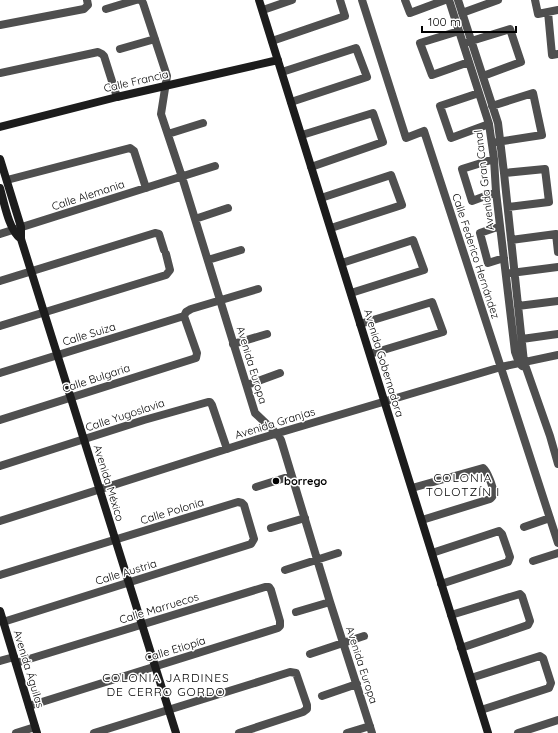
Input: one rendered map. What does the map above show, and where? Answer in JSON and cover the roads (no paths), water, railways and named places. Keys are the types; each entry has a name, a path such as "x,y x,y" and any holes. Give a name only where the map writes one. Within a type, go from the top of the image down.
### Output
{"street":[{"path":"106,9 136,0"},
{"name":"Avenida Europa","path":"141,0 144,3 167,76 161,112 221,301 233,344 256,415 281,440 330,602 371,729"},
{"name":"Avenida Gobernadora","path":"260,0 488,733"},
{"path":"262,10 292,0"},
{"path":"272,41 345,16 340,0"},
{"name":"Calle Federico Hernández","path":"362,0 406,138 424,131 558,543"},
{"path":"405,0 410,13 445,0"},
{"name":"Avenida Gran Canal","path":"449,0 459,31 467,42 483,76 498,123 511,240 510,273 515,352 522,362"},
{"name":"Avenida Gran Canal","path":"458,0 462,13 469,62 489,124 504,258 510,273 518,306 522,339 522,362"},
{"path":"462,13 498,0"},
{"path":"535,0 538,14 558,10"},
{"path":"0,25 84,9 87,3"},
{"path":"548,12 555,55"},
{"path":"467,42 510,29 521,62 483,76"},
{"path":"459,31 420,43 432,75 469,62"},
{"path":"120,49 155,39"},
{"path":"282,72 356,48 367,77 291,102"},
{"path":"0,73 98,52 104,56 117,97"},
{"name":"Calle Francia","path":"0,127 117,97 278,60"},
{"path":"479,93 440,106 451,138 489,124"},
{"path":"492,106 533,94 542,135 492,143"},
{"path":"302,135 373,113 384,142 311,166"},
{"path":"168,134 203,123"},
{"path":"7,180 130,148 134,151 146,188"},
{"name":"Avenida México","path":"0,159 7,180 17,229 17,236 21,239 32,271 176,733"},
{"path":"494,159 462,169 472,201 496,192"},
{"name":"Calle Alemania","path":"0,234 215,166"},
{"path":"504,173 545,169 549,202 508,207"},
{"path":"321,198 391,176 402,205 331,228"},
{"name":"Avenida México","path":"0,188 17,229"},
{"path":"195,219 228,208"},
{"path":"500,226 480,233 488,263 504,258"},
{"path":"0,281 158,233 170,267 169,272 166,275 0,326"},
{"path":"511,240 556,234 558,252"},
{"path":"342,263 413,240 424,270 351,293"},
{"path":"208,260 241,250"},
{"path":"510,273 558,267"},
{"name":"Calle Suiza","path":"0,373 184,316 186,312 192,309 258,289"},
{"path":"518,306 558,301"},
{"path":"360,324 432,302 443,332 370,354"},
{"name":"Calle Bulgaria","path":"0,420 195,358 197,354 184,316"},
{"path":"233,344 267,334"},
{"path":"522,339 558,334"},
{"name":"Avenida Granjas","path":"0,521 227,449 501,367 558,355"},
{"path":"522,362 528,370 554,435 558,464"},
{"path":"247,385 280,373"},
{"name":"Calle Yugoslavia","path":"0,466 144,420 209,402 212,405 227,449"},
{"path":"412,488 482,468 487,471 493,492 493,496 490,499 422,520"},
{"path":"256,487 291,476"},
{"name":"Calle Polonia","path":"0,575 240,502 244,505 254,541"},
{"path":"271,528 305,518"},
{"path":"524,527 550,518"},
{"path":"432,552 498,531 502,534 510,557 508,562 441,584"},
{"name":"Calle Austria","path":"3,622 251,544 254,541"},
{"path":"284,570 338,553"},
{"path":"533,562 558,553"},
{"name":"Calle Marruecos","path":"0,661 15,660 143,625 267,586 271,590 280,626"},
{"path":"451,615 520,594 530,620 528,625 461,648"},
{"path":"296,612 330,602"},
{"name":"Avenida Águilas","path":"0,611 36,730"},
{"name":"Calle Etiopía","path":"29,706 156,667 278,628 280,626"},
{"path":"310,654 364,636"},
{"path":"471,678 540,656 543,658 551,683 549,688 481,710"},
{"path":"94,733 293,671 297,675 307,709 303,712 239,733"},
{"path":"322,696 357,684"},
{"path":"518,733 558,720"},
{"path":"347,733 371,729"},
{"path":"16,733 36,730"}],"place":[{"name":"borrego","path":"276,481"}],"district":[{"name":"COLONIA TOLOTZÍN I","path":"463,484"},
{"name":"COLONIA JARDINES DE CERRO GORDO","path":"166,684"}]}
